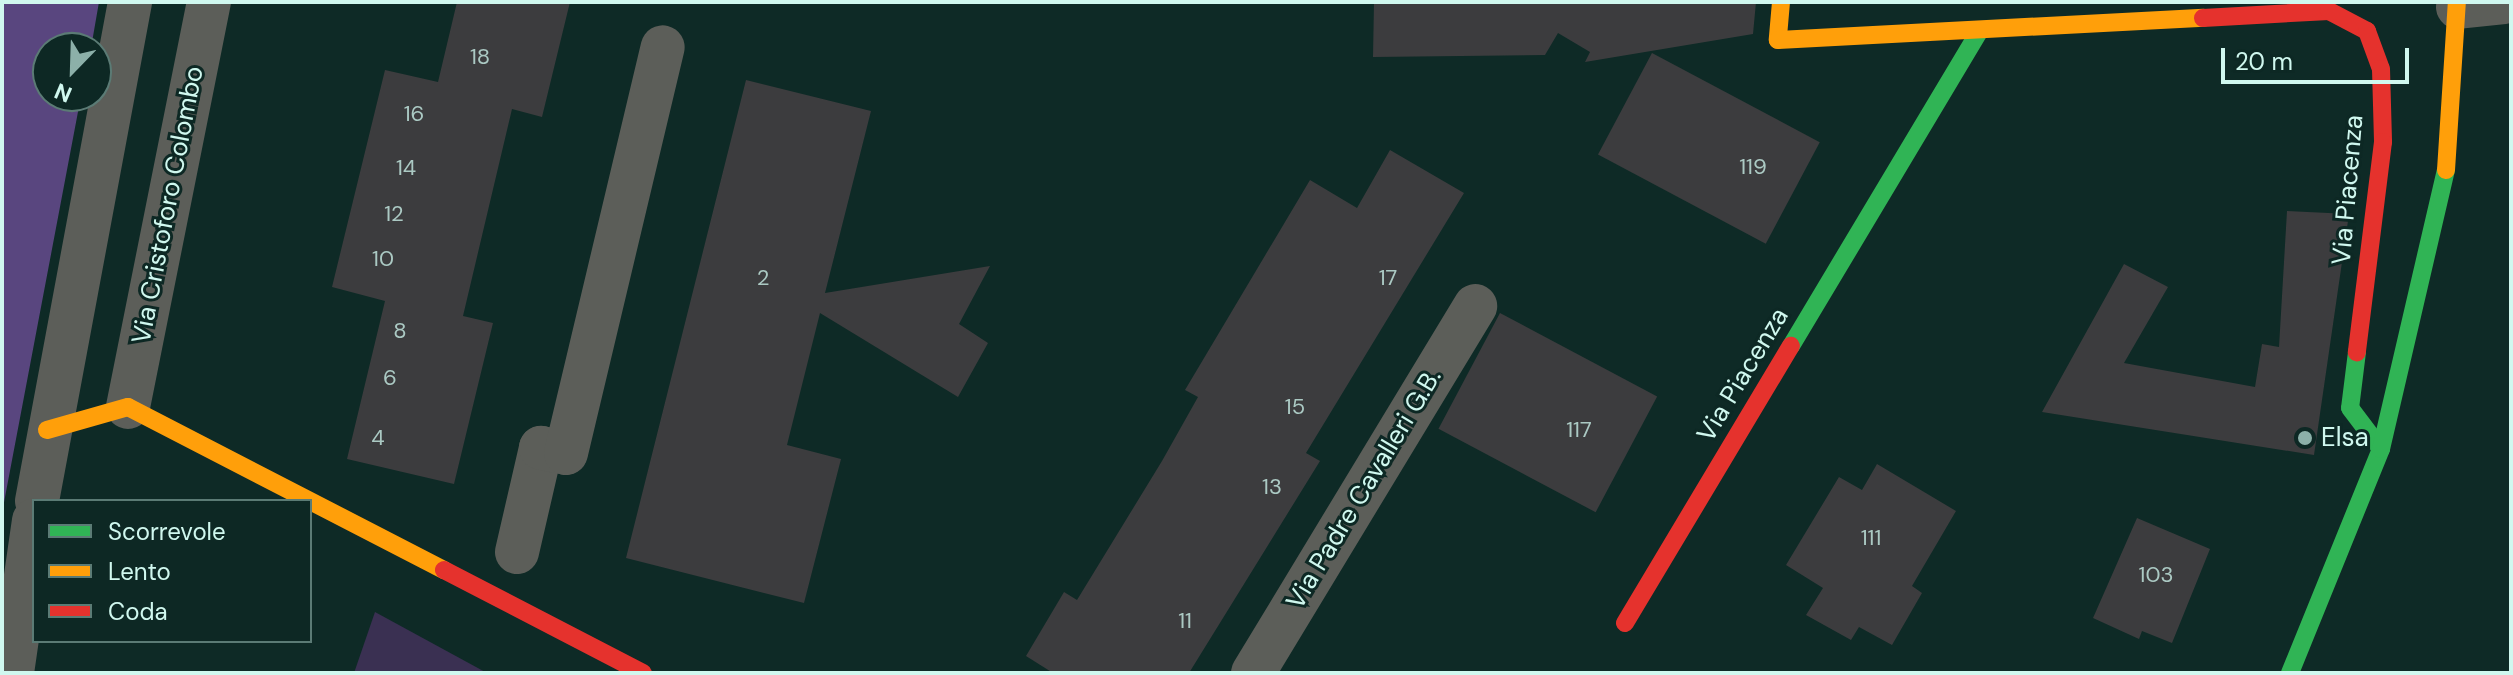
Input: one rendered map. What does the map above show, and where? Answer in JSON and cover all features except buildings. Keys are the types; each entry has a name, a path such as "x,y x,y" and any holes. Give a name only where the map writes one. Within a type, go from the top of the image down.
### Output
{"street":[{"path":"37,499 47,430 130,2"},
{"name":"Via Cristoforo Colombo","path":"128,407 209,2"},
{"name":"Via Piacenza","path":"1781,2 1778,40 2329,11 2367,31 2381,69 2383,142 2350,408 2381,449"},
{"path":"2290,673 2381,449 2444,201 2457,4 2504,2"},
{"name":"Via Piacenza","path":"1625,623 1980,30"},
{"path":"517,552 541,448 566,453 663,47"},
{"name":"Via Padre Cavalleri G.B.","path":"1253,673 1475,306"},
{"path":"47,430 128,407 306,499"},
{"path":"312,502 643,673"},
{"path":"12,673 32,535"}],"shaded area":[{"path":"2,2 99,2 94,32 32,32 32,112 78,112 2,513"},
{"path":"375,612 487,673 354,673"}],"traffic: fast":[{"path":"1791,346 1980,30"},
{"path":"2290,673 2381,449 2446,170"},
{"path":"2357,352 2350,408 2381,449"}],"traffic: slow":[{"path":"1781,2 1778,40 2203,18"},
{"path":"2446,170 2457,2"},
{"path":"47,430 128,407 306,499"},
{"path":"312,502 444,570"}],"traffic: jam":[{"path":"2203,18 2329,11 2367,31 2381,69 2383,142 2357,352"},
{"path":"1625,623 1791,346"},
{"path":"444,570 643,673"}],"place":[{"name":"Elsa","path":"2305,438"}]}
